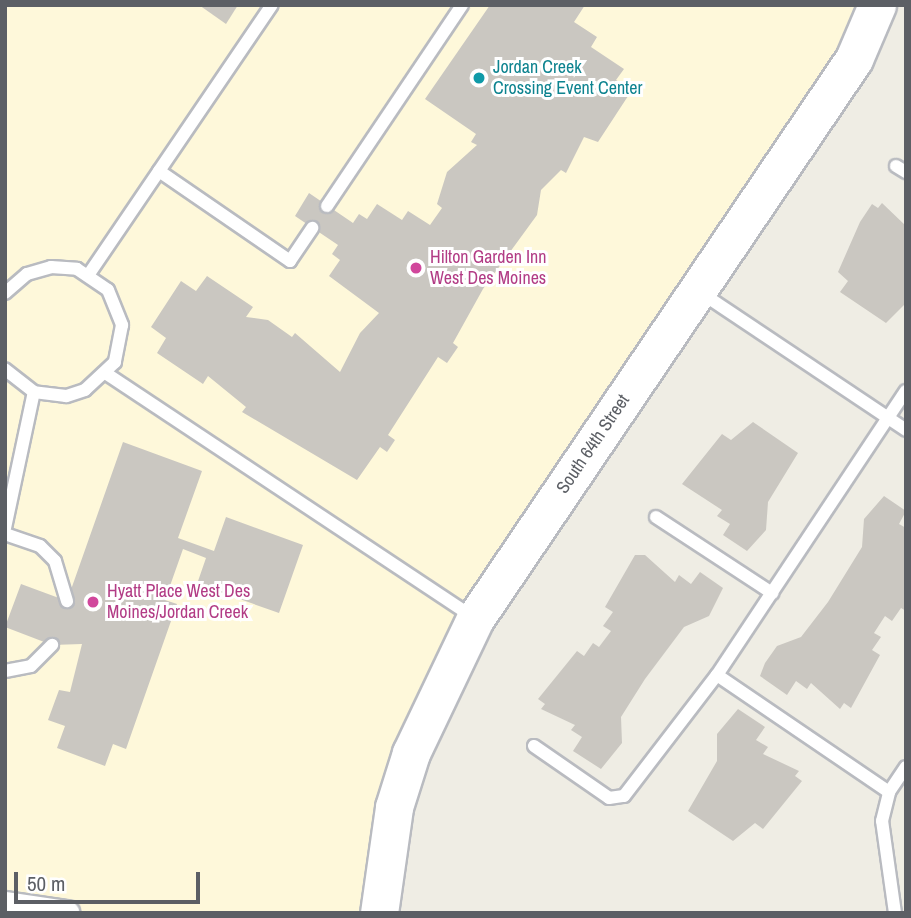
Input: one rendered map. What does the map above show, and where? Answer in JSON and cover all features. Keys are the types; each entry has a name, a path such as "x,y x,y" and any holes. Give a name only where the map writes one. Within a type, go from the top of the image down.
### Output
{"street":[{"name":"South 64th Street","path":"379,913 394,807 411,753 475,619 854,59 877,5"},
{"path":"5,904 67,913"}],"lane":[{"path":"89,274 272,5"},
{"path":"327,206 462,5"},
{"path":"159,171 290,261 312,228"},
{"path":"5,293 27,274 51,267 89,274 108,290 122,325 121,348 107,374 66,396 34,392 5,369"},
{"path":"697,290 906,430"},
{"path":"107,374 475,619"},
{"path":"534,746 609,798 624,796 717,676 906,391"},
{"path":"5,528 34,392"},
{"path":"5,460 19,464"},
{"path":"656,517 772,593"},
{"path":"5,534 40,546 55,561 67,601"},
{"path":"5,671 31,666 52,645"},
{"path":"717,676 889,792"},
{"path":"895,913 901,894 882,821 889,792 906,767"}],"shaded area":[{"path":"5,5 877,5 435,699 379,913 5,913"}],"building":[{"path":"199,5 238,5 226,24"},
{"name":"Hilton Garden Inn West Des Moines","path":"490,5 585,5 574,22 597,37 591,47 624,69 616,80 632,90 598,142 584,137 566,173 561,170 541,190 537,215 483,289 453,343 458,347 447,363 438,357 388,435 395,440 387,452 380,447 357,480 242,412 246,407 208,376 203,384 157,353 166,338 151,327 181,281 196,291 207,276 253,307 246,317 268,320 292,337 295,333 340,372 360,333 379,313 329,276 340,260 332,254 338,245 295,216 309,193 353,223 359,214 367,219 377,204 402,220 408,211 430,225 442,208 437,204 447,172 477,145 471,142 476,134 425,99"},
{"path":"882,203 906,226 906,303 886,323 840,292 848,281 838,272 860,222 872,204 878,208"},
{"path":"753,422 798,453 768,502 766,530 747,551 723,535 730,524 717,516 722,510 682,484 722,434 731,440"},
{"name":"Hyatt Place West Des Moines/Jordan Creek","path":"123,442 202,471 178,538 214,551 226,517 303,545 279,613 197,584 206,558 183,549 165,600 177,604 126,749 113,744 105,766 57,748 65,726 48,720 59,690 70,692 82,644 52,645 5,627 21,584 67,601"},
{"path":"884,496 906,511 899,524 906,528 906,611 901,608 892,621 885,616 874,633 881,637 872,650 880,655 851,708 844,703 840,709 811,683 807,689 796,681 787,695 760,676 765,663 777,646 801,637 828,602 862,547 864,519"},
{"path":"635,555 645,555 675,582 679,575 691,584 700,572 723,588 709,616 684,627 645,679 621,717 622,743 601,769 573,751 582,737 571,730 575,725 541,709 545,704 538,699 577,651 584,656 593,643 599,647 611,631 603,626 613,612 605,607"},
{"path":"738,709 765,727 756,740 768,747 763,754 799,771 795,776 802,781 763,829 755,823 733,841 688,811 717,761 717,734"}],"place":[{"name":"Jordan Creek Crossing Event Center","path":"479,78"},
{"name":"Hilton Garden Inn West Des Moines","path":"416,268"},
{"name":"Hyatt Place West Des Moines/Jordan Creek","path":"93,602"}]}
